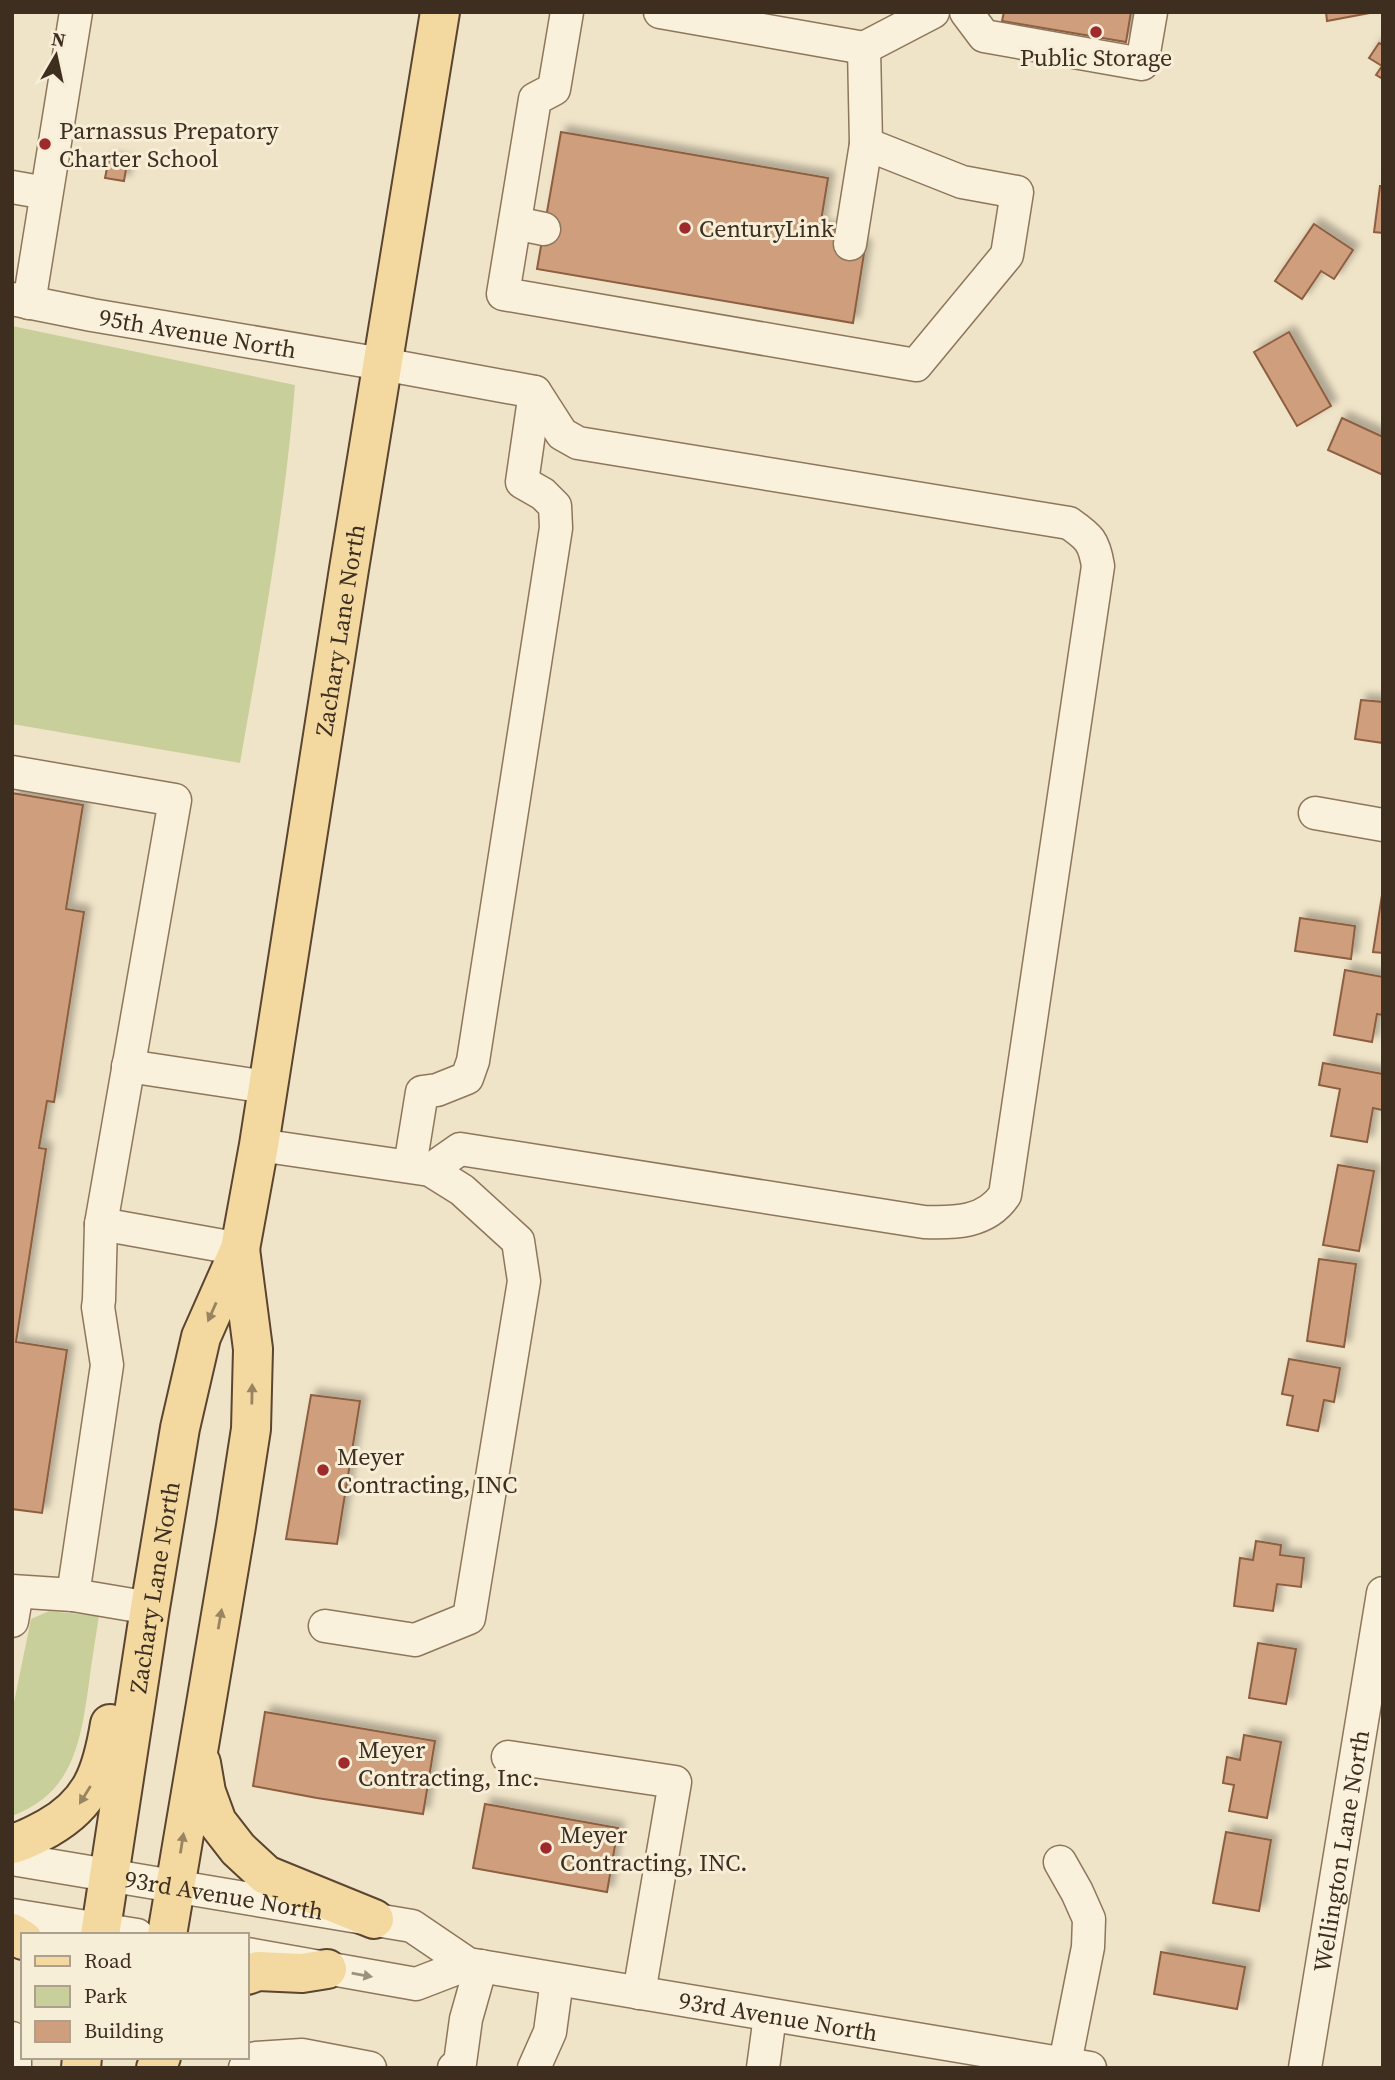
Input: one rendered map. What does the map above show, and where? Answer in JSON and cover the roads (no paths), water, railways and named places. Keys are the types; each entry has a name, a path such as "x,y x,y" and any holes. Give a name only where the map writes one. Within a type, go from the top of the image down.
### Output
{"main road":[{"name":"Zachary Lane North","path":"113,1933 109,1876 139,1607 134,1569 163,1522 180,1428 201,1338 240,1249 259,1145 440,12"},
{"name":"Zachary Lane North","path":"167,1933 251,1429 253,1349 240,1249"},
{"path":"12,1843 65,1819 78,1807 89,1790 104,1759 139,1607"},
{"path":"198,1748 206,1792 217,1822 238,1849 266,1875 374,1919"},
{"path":"248,1975 258,1971 302,1973 327,1969"}],"street":[{"path":"20,301 46,193 76,12"},
{"path":"567,12 554,89 535,99 530,226 503,294 916,365 1007,255 1017,192 962,182 866,144"},
{"path":"660,12 864,48 933,12"},
{"path":"966,12 984,36 1142,64 1151,12"},
{"path":"850,244 866,144 864,48"},
{"path":"12,187 46,193"},
{"name":"95th Avenue North","path":"20,301 535,392"},
{"path":"420,1168 422,1092 444,1088 467,1078 473,1061 556,528 555,506 522,482 535,392"},
{"path":"420,1168 460,1150 924,1222 955,1223 979,1216 997,1207 1005,1195 1098,566 1096,548 1089,537 1069,523 578,443 562,434 535,392"},
{"path":"12,772 176,800 101,1224 98,1307 107,1364 73,1595"},
{"path":"1315,813 1383,825"},
{"path":"128,1066 267,1087"},
{"path":"259,1145 420,1168 462,1190 518,1241 524,1281 469,1618 415,1640 325,1626"},
{"path":"101,1224 240,1249"},
{"name":"Wellington Lane North","path":"1305,2068 1383,1593"},
{"path":"14,1601 73,1595 139,1607"},
{"path":"508,1757 676,1782 639,1993"},
{"name":"93rd Avenue North","path":"12,1858 412,1926 474,1966 1077,2066"},
{"path":"1060,1862 1089,1919 1077,2066"},
{"path":"12,1915 113,1933"},
{"path":"248,1954 416,1984 474,1966 460,2063 454,2068"},
{"path":"534,2068 550,2032 557,1980"},
{"path":"763,2068 770,2016"},
{"path":"12,2038 15,2044 15,2068"},
{"path":"246,2068 256,2058 302,2055 370,2068"}],"place":[{"name":"Public Storage","path":"1096,32"},
{"name":"Parnassus Prepatory Charter School","path":"45,144"},
{"name":"CenturyLink","path":"685,228"},
{"name":"Meyer Contracting, INC","path":"323,1470"},
{"name":"Meyer Contracting, Inc.","path":"344,1763"},
{"name":"Meyer Contracting, INC.","path":"546,1848"}]}
